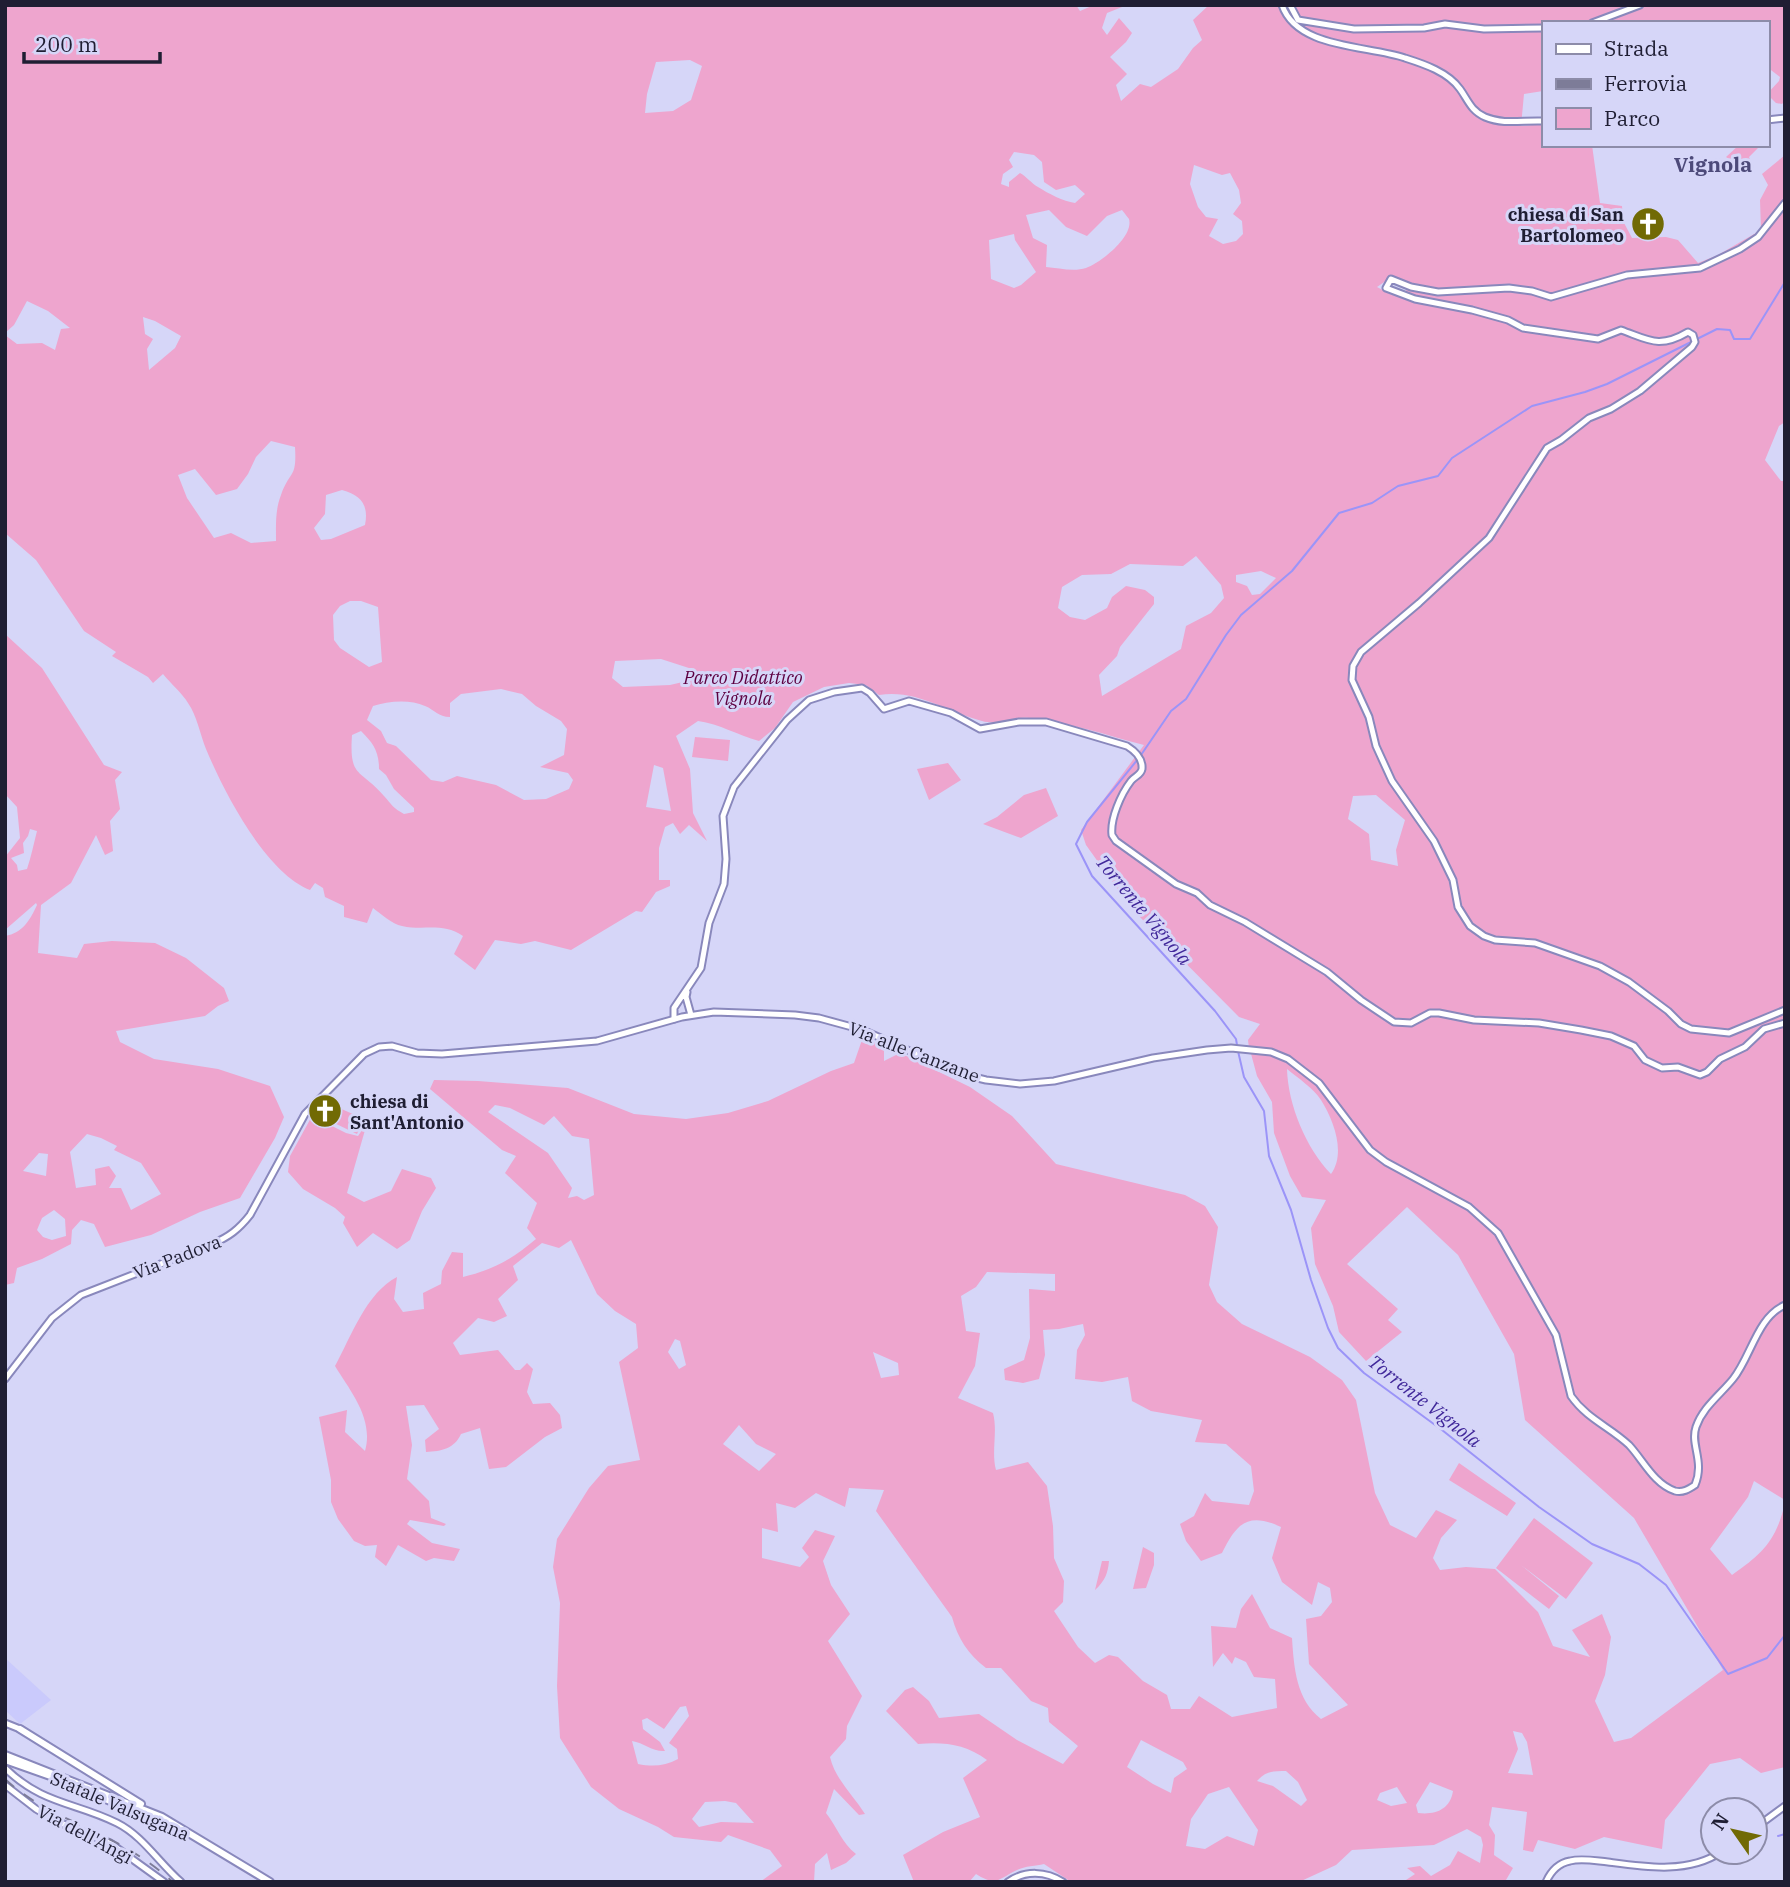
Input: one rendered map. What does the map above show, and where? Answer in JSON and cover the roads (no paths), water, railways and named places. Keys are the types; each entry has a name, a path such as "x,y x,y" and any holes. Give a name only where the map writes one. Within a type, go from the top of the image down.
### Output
{"highway":[{"path":"20,1729 154,1813"},
{"name":"Statale Valsugana","path":"5,1758 154,1813 197,1838"},
{"name":"Statale Valsugana","path":"25,1764 197,1838"},
{"path":"197,1838 270,1882"},
{"path":"239,1863 263,1882"}],"street":[{"path":"1282,5 1290,21 1307,34 1364,50 1398,55 1442,74 1460,88 1475,111 1485,117 1512,123 1542,121"},
{"path":"1290,5 1298,20 1334,27 1424,28 1445,24 1484,29 1542,28"},
{"path":"1597,21 1640,5"},
{"path":"1785,203 1758,237 1740,249 1694,270 1683,268 1627,275 1551,297 1532,290 1509,288 1438,292 1411,287 1391,279 1386,285 1390,291 1508,320 1523,328 1598,339 1621,330 1647,341 1678,338 1688,332 1693,334 1695,342 1692,348 1640,391 1611,409 1589,418 1547,448 1489,538 1430,594 1361,652 1353,666 1352,680 1369,717 1376,746 1392,780 1434,841 1453,880 1458,906 1476,931 1495,940 1535,943 1600,966 1629,982 1691,1029 1728,1033 1785,1010"},
{"path":"674,1019 674,1008 701,968 709,923 724,884 726,859 723,816 734,787 777,731 809,700 834,692 862,688 884,709 909,701 951,713 980,729 1019,722 1046,722 1127,746 1137,753 1141,760 1141,773 1128,786 1113,821 1111,835 1116,841 1176,884 1197,893 1210,905 1245,922 1327,972 1361,1000 1394,1022 1411,1023 1430,1013 1439,1013 1474,1020 1539,1023 1581,1030 1634,1045 1645,1060 1662,1068 1678,1067 1700,1075 1720,1059 1745,1047 1764,1029 1785,1023"},
{"path":"687,989 686,997 691,1015"},
{"name":"Via alle Canzane","path":"430,1054 597,1041 674,1019 714,1012 819,1018 863,1030 961,1074 1020,1084 1079,1076 1153,1058 1231,1048 1271,1052 1288,1059 1319,1083 1370,1150 1386,1162 1469,1207 1484,1218 1510,1251 1556,1335 1571,1396 1576,1404 1626,1443 1649,1472 1676,1491 1684,1491 1695,1485 1700,1473 1695,1429 1704,1412 1745,1363 1765,1322 1775,1309 1785,1305"},
{"name":"Via Padova","path":"5,1379 52,1318 81,1295 229,1237 240,1228 294,1130 317,1100 364,1054 379,1047 392,1046 430,1054"},
{"path":"5,1723 20,1729"},
{"path":"5,1768 21,1783 48,1798 108,1820 130,1832 181,1882"},
{"name":"Via dell'Angi","path":"5,1785 55,1821 110,1843 164,1882"},
{"path":"1769,1818 1785,1807"},
{"path":"1546,1882 1559,1865 1579,1859 1645,1867 1699,1863"},
{"path":"1008,1882 1017,1875 1038,1873 1063,1882"}],"waterway":[{"name":"Torrente Vignola","path":"1141,755 1171,711 1186,699 1241,615 1292,571 1339,513 1372,503 1398,486 1438,476 1452,458 1532,406 1607,384 1717,329 1730,330 1734,339 1750,339 1785,282"},
{"name":"Torrente Vignola","path":"1138,759 1087,822 1076,844 1092,876 1215,1011 1236,1039 1237,1045"},
{"name":"Torrente Vignola","path":"1238,1051 1244,1077 1264,1111 1269,1156 1291,1210 1328,1328 1338,1348 1364,1373 1442,1430 1539,1507 1592,1544 1639,1564 1666,1585 1728,1674 1767,1658 1785,1635"},
{"path":"1778,1836 1785,1834"}],"railway":[{"path":"5,1779 42,1806 118,1843 173,1882"}],"place":[{"name":"chiesa di San Bartolomeo","path":"1648,224"},
{"name":"chiesa di Sant'Antonio","path":"325,1111"}],"district":[{"name":"Vignola","path":"1713,164"}],"park label":[{"name":"Parco Didattico Vignola","path":"743,687"}]}
